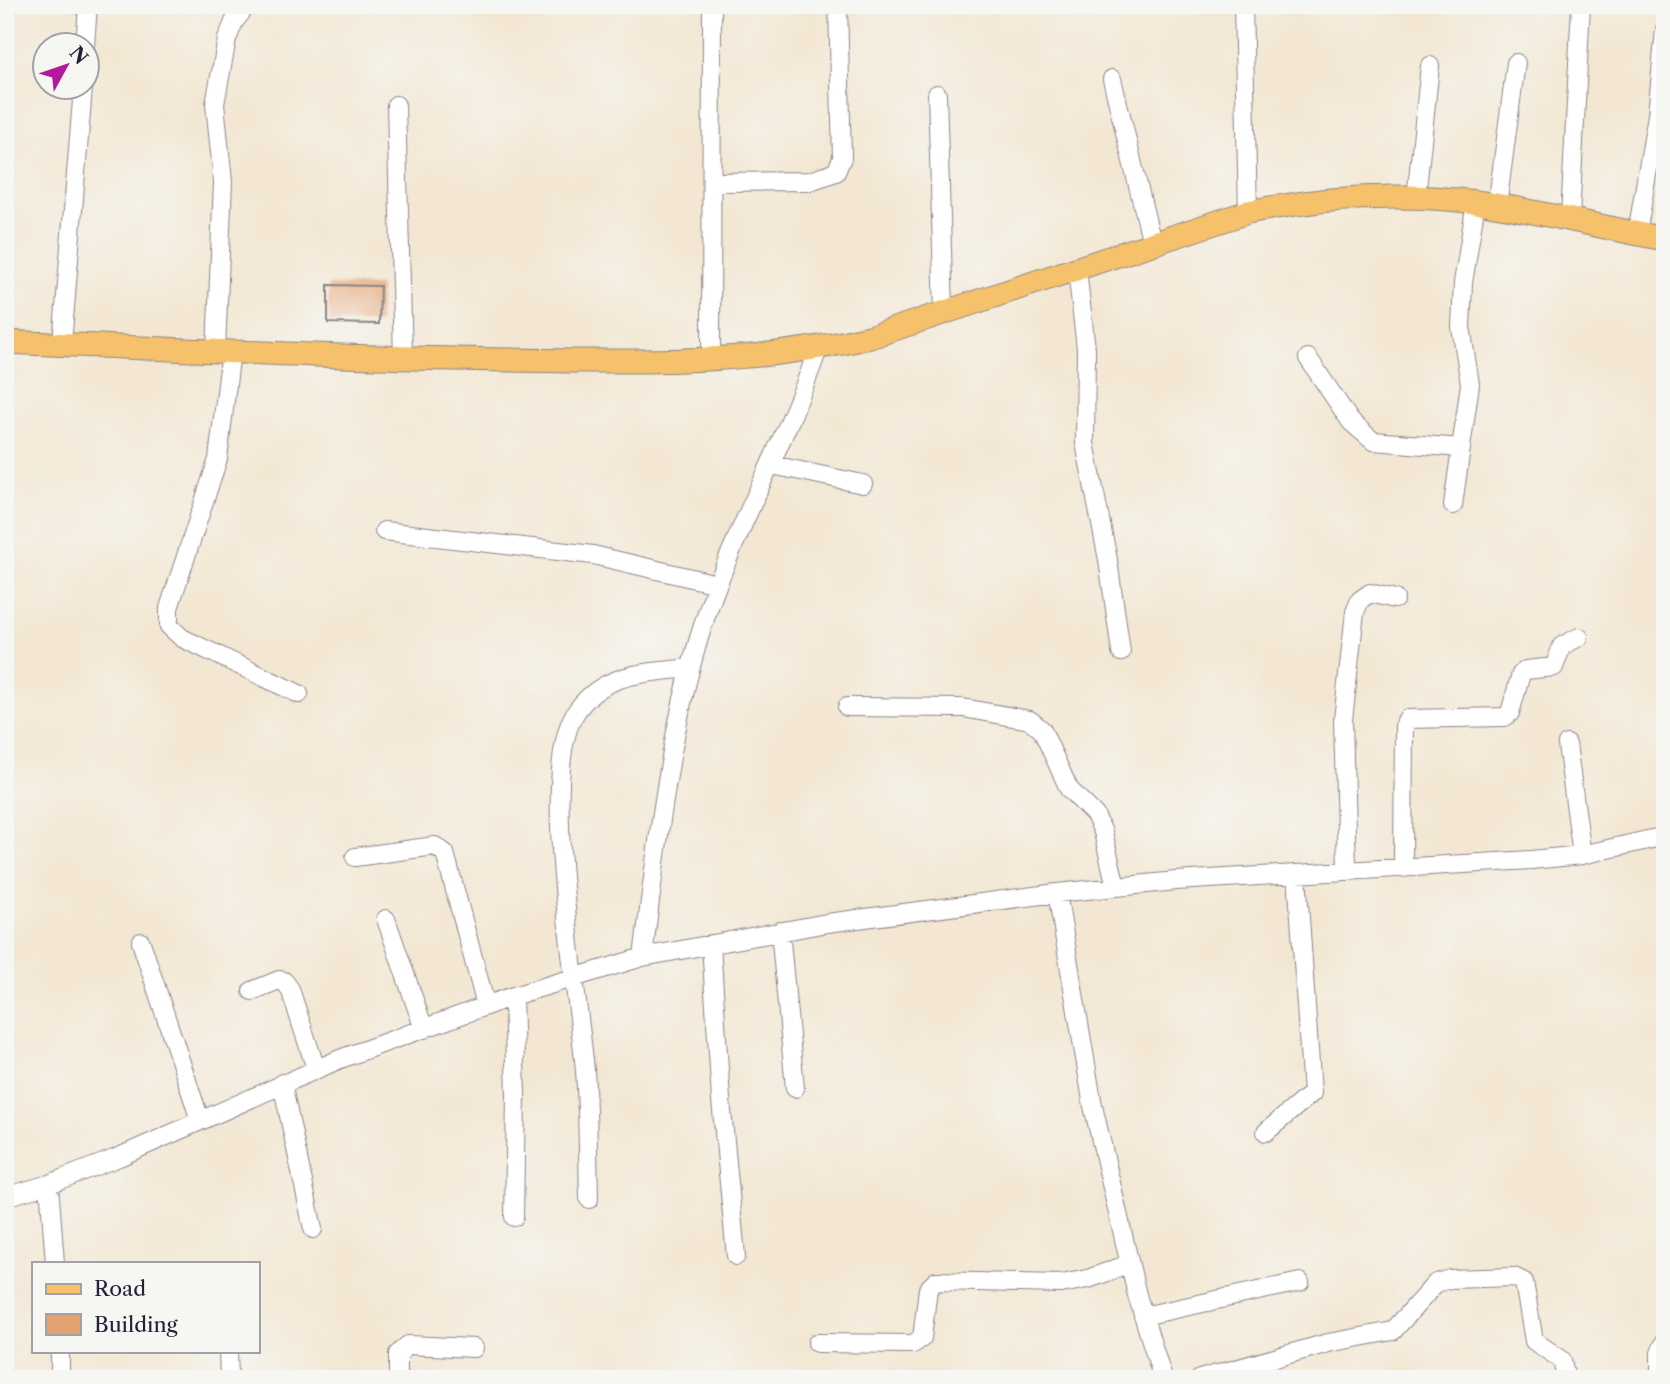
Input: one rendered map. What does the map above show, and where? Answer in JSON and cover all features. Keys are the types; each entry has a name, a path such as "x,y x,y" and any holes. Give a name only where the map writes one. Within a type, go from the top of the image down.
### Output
{"main road":[{"path":"5,342 615,362 711,360 818,349 944,312 1248,212 1311,199 1416,198 1486,204 1665,239"}],"street":[{"path":"86,32 88,5"},
{"path":"247,5 234,22 227,39 215,104 223,182 224,350 218,459 167,619 173,632 182,638 299,694"},
{"path":"711,360 712,5"},
{"path":"712,182 810,181 827,178 840,167 838,5"},
{"path":"1244,5 1248,212"},
{"path":"1570,219 1581,5"},
{"path":"1637,234 1657,115 1665,29"},
{"path":"1453,505 1470,384 1462,343 1461,309 1516,63"},
{"path":"1416,198 1430,65"},
{"path":"1112,79 1152,243"},
{"path":"937,94 944,312"},
{"path":"62,344 82,102"},
{"path":"396,105 403,357"},
{"path":"1077,269 1086,349 1085,443 1108,560 1121,652"},
{"path":"643,957 658,837 690,668 718,583 772,464 818,349"},
{"path":"1308,359 1351,422 1373,441 1461,448"},
{"path":"772,464 863,484"},
{"path":"384,531 593,555 718,583"},
{"path":"1347,869 1343,720 1355,612 1360,600 1370,593 1395,599"},
{"path":"1403,868 1404,725 1407,719 1506,717 1510,713 1521,674 1526,670 1554,667 1562,646 1579,638"},
{"path":"589,1199 585,1073 575,977 563,899 560,794 565,732 576,711 598,689 623,675 690,668"},
{"path":"848,707 963,708 1030,720 1042,730 1069,789 1096,815 1103,832 1116,887"},
{"path":"1567,744 1582,855"},
{"path":"5,1197 49,1184 316,1069 513,996 643,957 874,916 1057,893 1347,869 1403,868 1582,855 1665,836"},
{"path":"355,857 435,846 445,853 486,1006"},
{"path":"1266,1132 1312,1093 1297,874"},
{"path":"1057,893 1093,1106 1129,1264 1163,1379"},
{"path":"386,919 424,1029"},
{"path":"780,931 795,1088"},
{"path":"141,942 200,1120"},
{"path":"711,944 722,1113 736,1256"},
{"path":"252,991 279,980 284,981 290,989 316,1069"},
{"path":"513,996 516,1084 514,1217"},
{"path":"282,1083 313,1229"},
{"path":"49,1184 55,1262"},
{"path":"817,1343 913,1344 922,1338 928,1289 936,1281 1061,1284 1088,1279 1129,1264"},
{"path":"1200,1379 1328,1343 1393,1331 1436,1283 1450,1279 1514,1277 1524,1282 1534,1341 1562,1360 1566,1379"},
{"path":"1143,1316 1300,1282"},
{"path":"1660,1379 1660,1353 1665,1341"},
{"path":"398,1379 398,1354 408,1345 474,1348"},
{"path":"60,1352 60,1379"},
{"path":"228,1352 229,1379"}],"building":[{"path":"328,285 380,286 379,324 328,323"}]}
